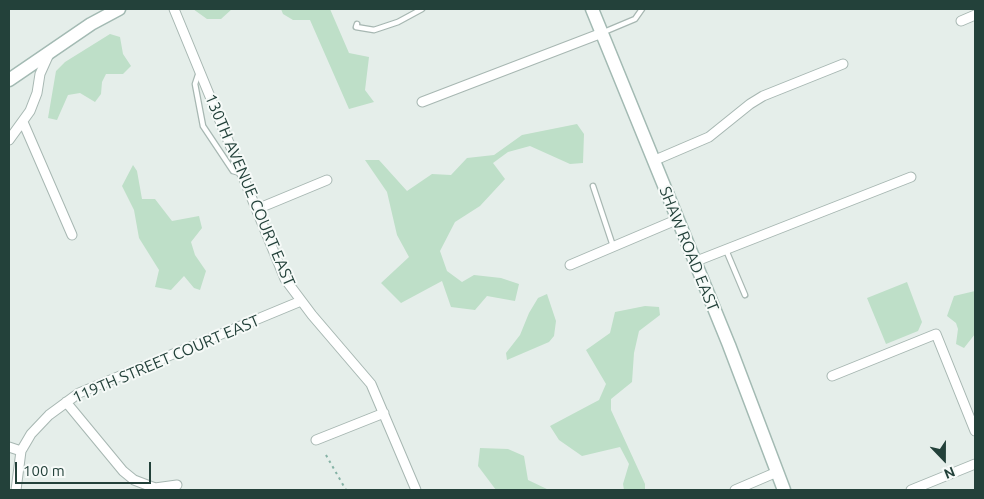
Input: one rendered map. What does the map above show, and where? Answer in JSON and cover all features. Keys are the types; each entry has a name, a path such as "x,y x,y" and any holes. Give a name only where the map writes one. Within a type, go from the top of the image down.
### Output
{"main road":[{"path":"9,80 119,9"},
{"name":"SHAW ROAD EAST","path":"592,9 728,345 784,490"}],"street":[{"name":"130TH AVENUE COURT EAST","path":"174,9 285,280 367,378 384,413 416,490"},
{"path":"960,21 975,15"},
{"path":"422,102 602,33"},
{"path":"9,140 23,122 38,93 40,74 50,52"},
{"path":"653,161 709,136 744,108 763,96 843,64"},
{"path":"23,122 72,234"},
{"path":"694,262 911,177"},
{"path":"257,209 327,180"},
{"path":"570,265 676,220"},
{"name":"119TH STREET COURT EAST","path":"20,451 40,424 79,393 301,301"},
{"path":"832,376 936,334 975,431"},
{"path":"66,402 123,471 134,480 155,488 177,485"},
{"path":"316,440 384,413"},
{"path":"9,447 20,451 16,490"},
{"path":"911,490 975,464"},
{"path":"735,490 777,472"}],"lane":[{"path":"356,24 356,27 374,30 398,22 422,9"},
{"path":"602,33 635,19 642,9"},
{"path":"199,71 195,84 203,126 233,171 242,174"},
{"path":"592,186 613,246"},
{"path":"726,250 745,295"}],"path":[{"path":"326,455 346,490"}],"green space":[{"path":"193,9 232,9 221,19 207,19"},
{"path":"281,9 330,9 349,53 369,57 365,90 374,102 349,109 310,20 293,20 283,14"},
{"path":"110,34 120,37 123,54 131,66 123,74 106,74 102,82 101,94 95,102 80,93 68,95 57,120 48,118 56,71 65,62"},
{"path":"577,124 584,134 583,163 570,164 530,146 508,152 493,163 505,179 480,206 455,222 440,251 447,271 462,282 474,275 501,278 519,284 515,301 487,296 475,310 451,307 442,281 401,303 381,283 409,257 397,235 387,192 365,160 379,160 407,191 432,174 451,175 467,158 494,155 522,135"},
{"path":"133,165 137,171 142,199 155,199 172,221 199,216 202,228 191,242 195,255 206,271 200,290 194,288 184,276 171,290 155,287 159,270 139,238 134,210 122,186"},
{"path":"907,282 922,322 918,331 886,344 867,298"},
{"path":"975,291 975,334 964,348 956,344 958,329 956,323 947,316 954,296"},
{"path":"547,294 556,321 554,336 549,342 507,360 506,353 520,335 529,313 538,298"},
{"path":"645,306 659,307 660,315 639,331 634,353 632,382 611,399 611,410 645,484 645,490 624,490 623,484 629,464 620,447 582,456 559,440 550,426 599,400 606,384 586,350 610,333 615,312"},
{"path":"480,448 508,449 524,456 528,480 549,490 496,490 478,466"}]}
